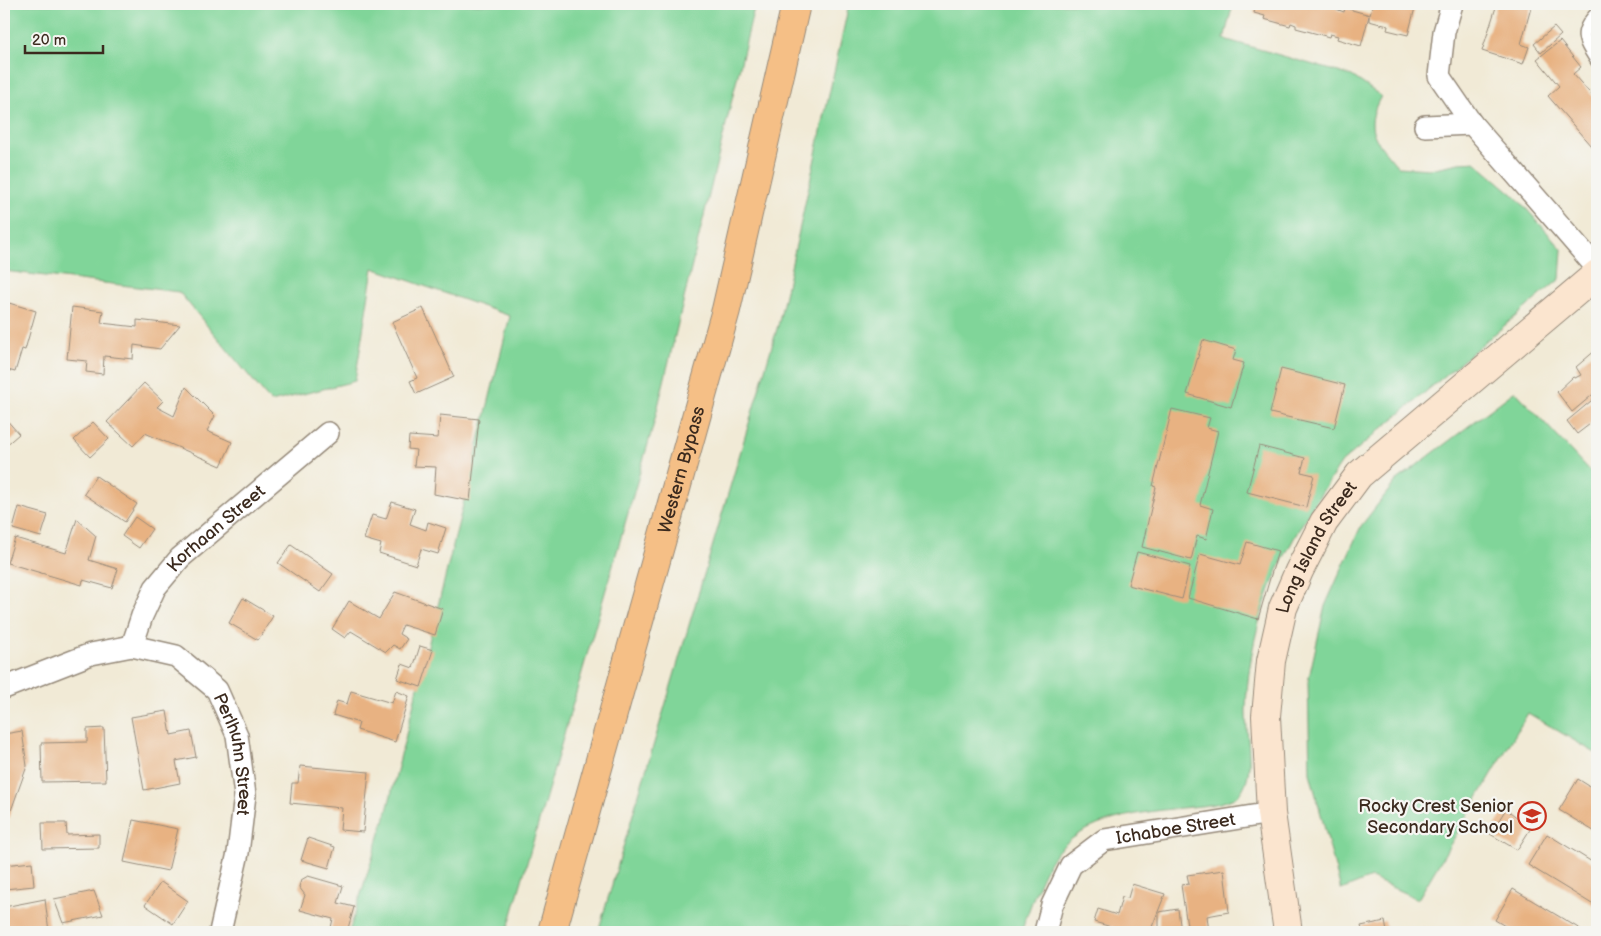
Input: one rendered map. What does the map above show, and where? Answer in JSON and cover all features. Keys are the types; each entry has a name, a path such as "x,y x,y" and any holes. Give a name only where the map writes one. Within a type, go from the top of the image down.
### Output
{"highway":[{"name":"Western Bypass","path":"552,932 726,310 796,4"}],"street":[{"path":"1452,4 1444,32 1440,76 1472,124 1597,268"},
{"path":"1425,126 1472,124"},
{"name":"Long Island Street","path":"1288,932 1271,813 1266,716 1271,661 1283,608 1324,522 1359,475 1597,274"},
{"name":"Korhaan Street","path":"132,646 142,616 155,588 180,558 328,433"},
{"name":"Perlhuhn Street","path":"4,688 91,654 132,646 176,656 218,690 237,735 245,795 238,853 220,932"},
{"name":"Ichaboe Street","path":"1045,932 1052,905 1071,866 1104,840 1271,813"}],"lane":[{"path":"1597,12 1585,24 1584,42 1597,62"}],"green space":[{"path":"4,4 755,4 654,423 507,932 349,932 387,811 510,316 373,268 355,381 271,402 179,292 4,271"},
{"path":"849,4 1233,4 1224,39 1352,76 1381,96 1375,108 1372,127 1378,142 1398,167 1430,169 1475,162 1515,196 1562,249 1560,279 1342,462 1318,499 1284,557 1260,619 1252,652 1247,697 1248,774 1245,784 1237,796 1227,801 1205,806 1125,816 1089,829 1073,838 1059,850 1047,867 1021,932 598,932 779,322"},
{"path":"1515,391 1597,479 1597,754 1528,713 1418,899 1371,878 1341,890 1310,773 1308,682 1325,606 1361,526 1396,481"}],"building":[{"path":"1256,4 1330,4 1337,6 1336,9 1344,12 1345,8 1370,15 1373,4 1416,4 1408,35 1387,30 1388,26 1369,21 1369,16 1361,46 1337,39 1338,36 1330,34 1329,37 1296,28 1296,25 1291,23 1290,26 1264,19 1265,16 1254,13"},
{"path":"1497,4 1532,4 1521,44 1529,47 1523,64 1482,51"},
{"path":"1554,27 1561,35 1541,53 1534,44"},
{"path":"1560,41 1581,67 1573,74 1597,101 1597,153 1548,96 1559,86 1537,59"},
{"path":"9,303 36,311 25,350 22,349 15,372 4,369 4,322"},
{"path":"72,307 103,311 101,323 137,327 137,320 180,325 160,349 134,345 133,359 104,356 103,374 86,372 87,361 67,359"},
{"path":"423,308 454,377 416,394 410,381 417,378 392,322"},
{"path":"1203,340 1236,350 1233,360 1244,363 1231,407 1187,394"},
{"path":"1597,349 1597,391 1572,412 1557,392 1573,377 1581,375 1576,367"},
{"path":"1281,369 1345,385 1334,428 1270,413"},
{"path":"144,383 163,401 157,407 174,416 186,387 215,416 207,431 232,442 221,466 145,433 133,446 107,422"},
{"path":"1597,396 1597,425 1594,421 1577,434 1567,421"},
{"path":"1172,409 1210,418 1207,428 1218,431 1200,505 1213,509 1206,539 1197,536 1191,560 1142,547 1156,487 1153,486"},
{"path":"440,415 479,419 470,501 434,494 436,467 414,466 416,450 408,449 409,436 438,438"},
{"path":"4,417 19,434 4,447"},
{"path":"93,422 109,439 90,457 74,440"},
{"path":"1259,446 1305,458 1301,472 1314,475 1306,507 1247,492"},
{"path":"96,476 137,504 125,522 84,494"},
{"path":"392,502 415,509 410,524 426,530 428,522 446,528 438,554 421,549 416,565 379,553 381,544 364,539 372,515 386,519"},
{"path":"19,507 48,515 41,537 13,529"},
{"path":"135,517 152,529 139,548 122,536"},
{"path":"77,519 96,536 89,560 118,569 112,588 83,580 82,585 7,563 15,538 66,553"},
{"path":"1247,542 1278,551 1258,619 1188,598 1200,554 1240,565"},
{"path":"291,545 333,574 320,592 278,563"},
{"path":"1137,552 1190,566 1182,599 1128,585"},
{"path":"395,592 443,609 435,635 403,625 399,634 407,639 400,649 393,645 386,652 351,631 345,638 332,629 349,601 379,619"},
{"path":"243,598 273,616 258,640 229,623"},
{"path":"420,646 433,650 421,687 397,679 402,664 413,668"},
{"path":"351,691 392,703 396,691 409,696 395,742 357,730 359,723 333,715 337,701 347,704"},
{"path":"167,711 171,735 191,731 196,757 176,761 180,783 144,790 131,717"},
{"path":"104,728 106,781 42,782 41,743 87,742 87,729"},
{"path":"22,731 27,766 4,830 4,734"},
{"path":"300,766 369,772 363,832 340,830 342,808 290,803 292,783 298,783"},
{"path":"1578,779 1597,791 1597,833 1559,810"},
{"path":"1506,809 1531,828 1517,850 1490,834"},
{"path":"133,820 178,829 168,871 124,862"},
{"path":"42,823 66,823 67,835 99,834 99,848 43,849"},
{"path":"1547,834 1597,865 1597,907 1528,865"},
{"path":"308,838 335,847 329,868 301,860"},
{"path":"32,862 34,886 5,889 4,865"},
{"path":"1224,870 1229,912 1207,916 1209,932 1188,932 1181,885 1189,884 1187,875"},
{"path":"308,876 343,886 338,903 354,907 347,932 330,932 333,919 300,910 305,895 299,887 301,880"},
{"path":"161,882 188,901 173,924 145,905"},
{"path":"1132,884 1165,894 1150,932 1129,932 1094,922 1098,909 1117,915 1122,897 1128,898"},
{"path":"1513,889 1585,932 1515,932 1495,920"},
{"path":"94,891 103,915 63,923 54,899"},
{"path":"45,899 49,932 4,931 4,907"},
{"path":"1178,909 1181,932 1159,932 1159,912"},
{"path":"1385,921 1387,932 1363,932 1361,926"}],"place":[{"name":"Rocky Crest Senior Secondary School","path":"1532,816"}]}
